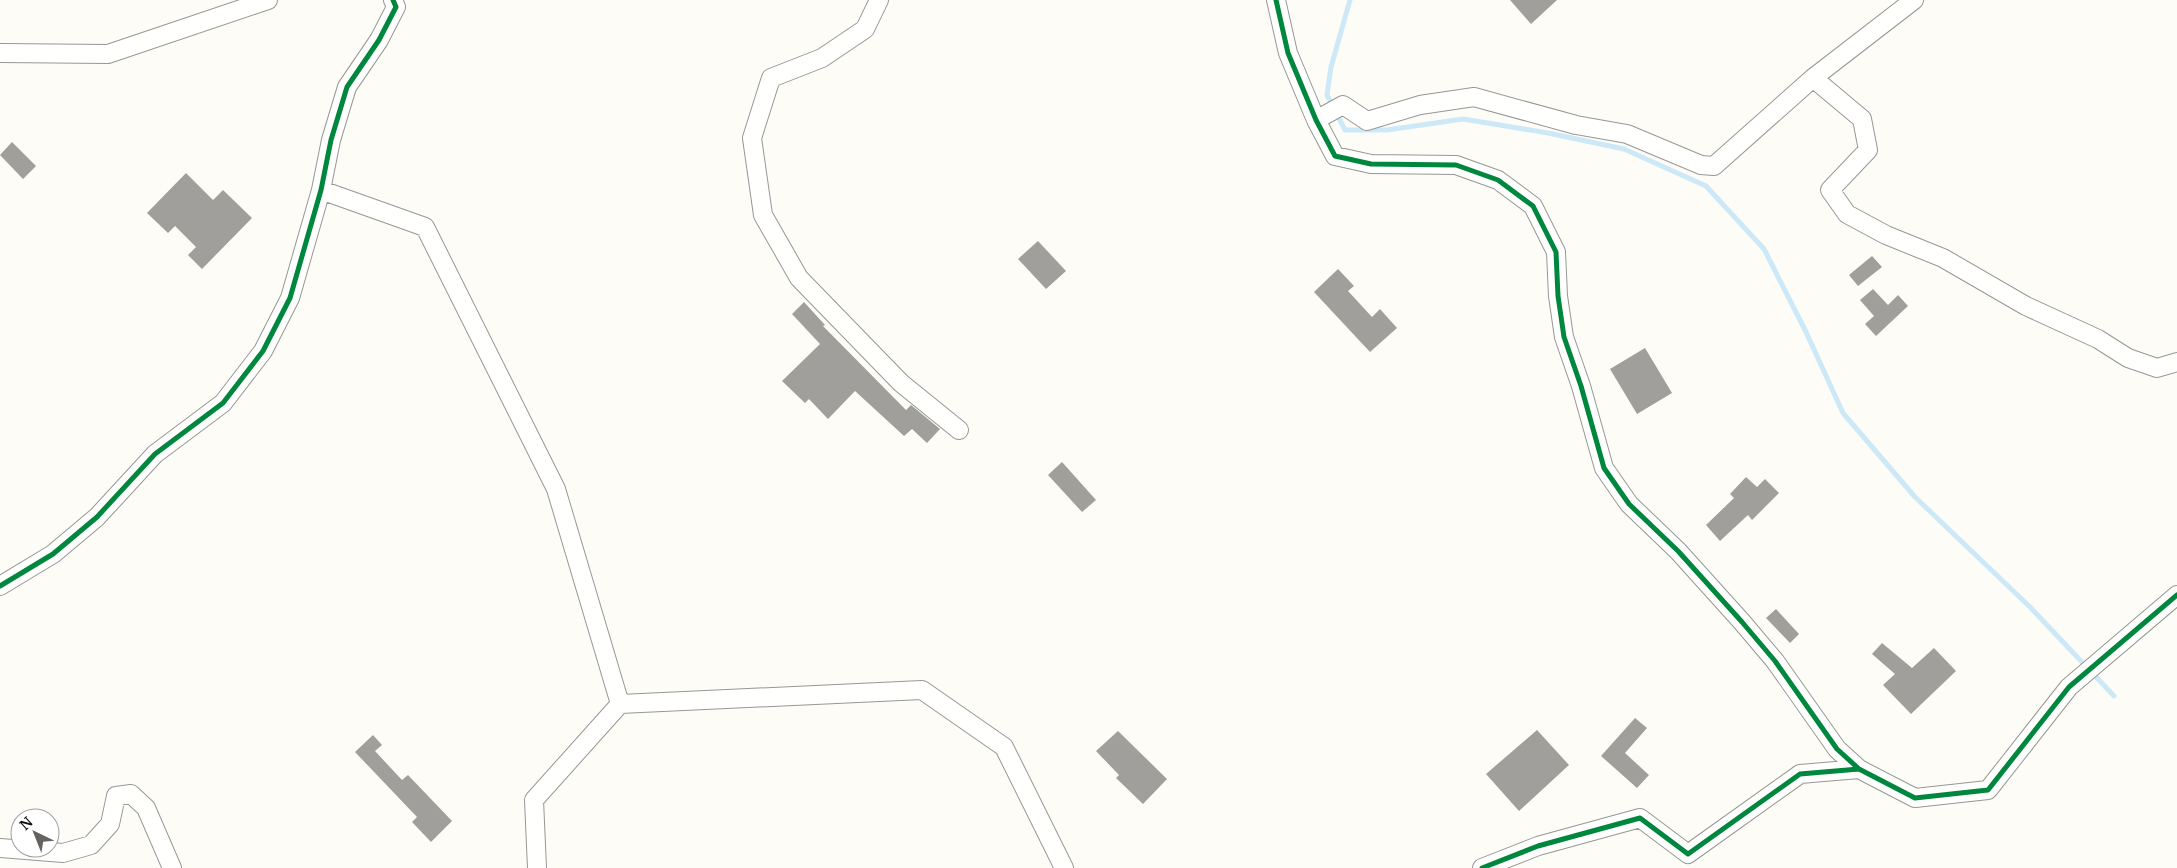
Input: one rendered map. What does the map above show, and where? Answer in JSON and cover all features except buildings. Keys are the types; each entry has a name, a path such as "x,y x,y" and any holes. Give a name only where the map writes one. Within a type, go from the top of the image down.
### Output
{"street":[{"path":"0,54 108,54 268,0"},
{"path":"0,586 53,554 97,517 155,454 223,403 263,351 290,298 321,190 331,140 347,86 388,24 396,8 393,0"},
{"path":"879,0 865,29 822,58 771,78 752,138 763,215 799,278 901,383 959,430"},
{"path":"1276,0 1288,53 1316,120 1336,156 1371,164 1456,165 1498,180 1533,206 1556,252 1558,296 1564,337 1582,386 1604,468 1629,504 1678,551 1742,622 1775,662 1837,749 1859,769 1915,798 1988,790 2069,687 2177,595"},
{"path":"1316,120 1343,105 1366,121 1420,105 1474,97 1576,125 1627,134 1701,165 1714,166 1813,78 1914,0"},
{"path":"1813,78 1862,119 1868,150 1830,190 1847,214 1886,234 1943,258 2026,306 2098,339 2128,358 2157,368 2177,362"},
{"path":"321,190 425,226 556,489 620,704"},
{"path":"537,868 534,800 620,704 922,690 1004,746 1064,868"},
{"path":"1482,868 1538,846 1640,818 1688,854 1800,774 1859,769"},
{"path":"0,848 63,853 91,845 110,824 116,796 132,794 146,808 172,868"}],"waterway":[{"path":"1350,0 1331,67 1327,95 1345,130 1387,130 1463,119 1548,133 1624,149 1706,186 1764,249 1806,332 1843,413 1915,497 2030,607 2114,696"}],"cycle path":[{"path":"0,586 53,554 97,517 155,454 223,403 263,351 290,298 321,190 331,140 347,87 379,40 396,7 393,0"},
{"path":"1276,0 1288,53 1316,120 1335,156 1371,164 1456,165 1498,180 1533,206 1556,252 1558,296 1564,337 1581,386 1604,468 1629,504 1678,551 1742,622 1775,661 1837,749 1859,769"},
{"path":"1482,868 1538,846 1640,818 1688,854 1800,774 1859,769 1915,798 1988,790 2069,687 2177,595"}]}
